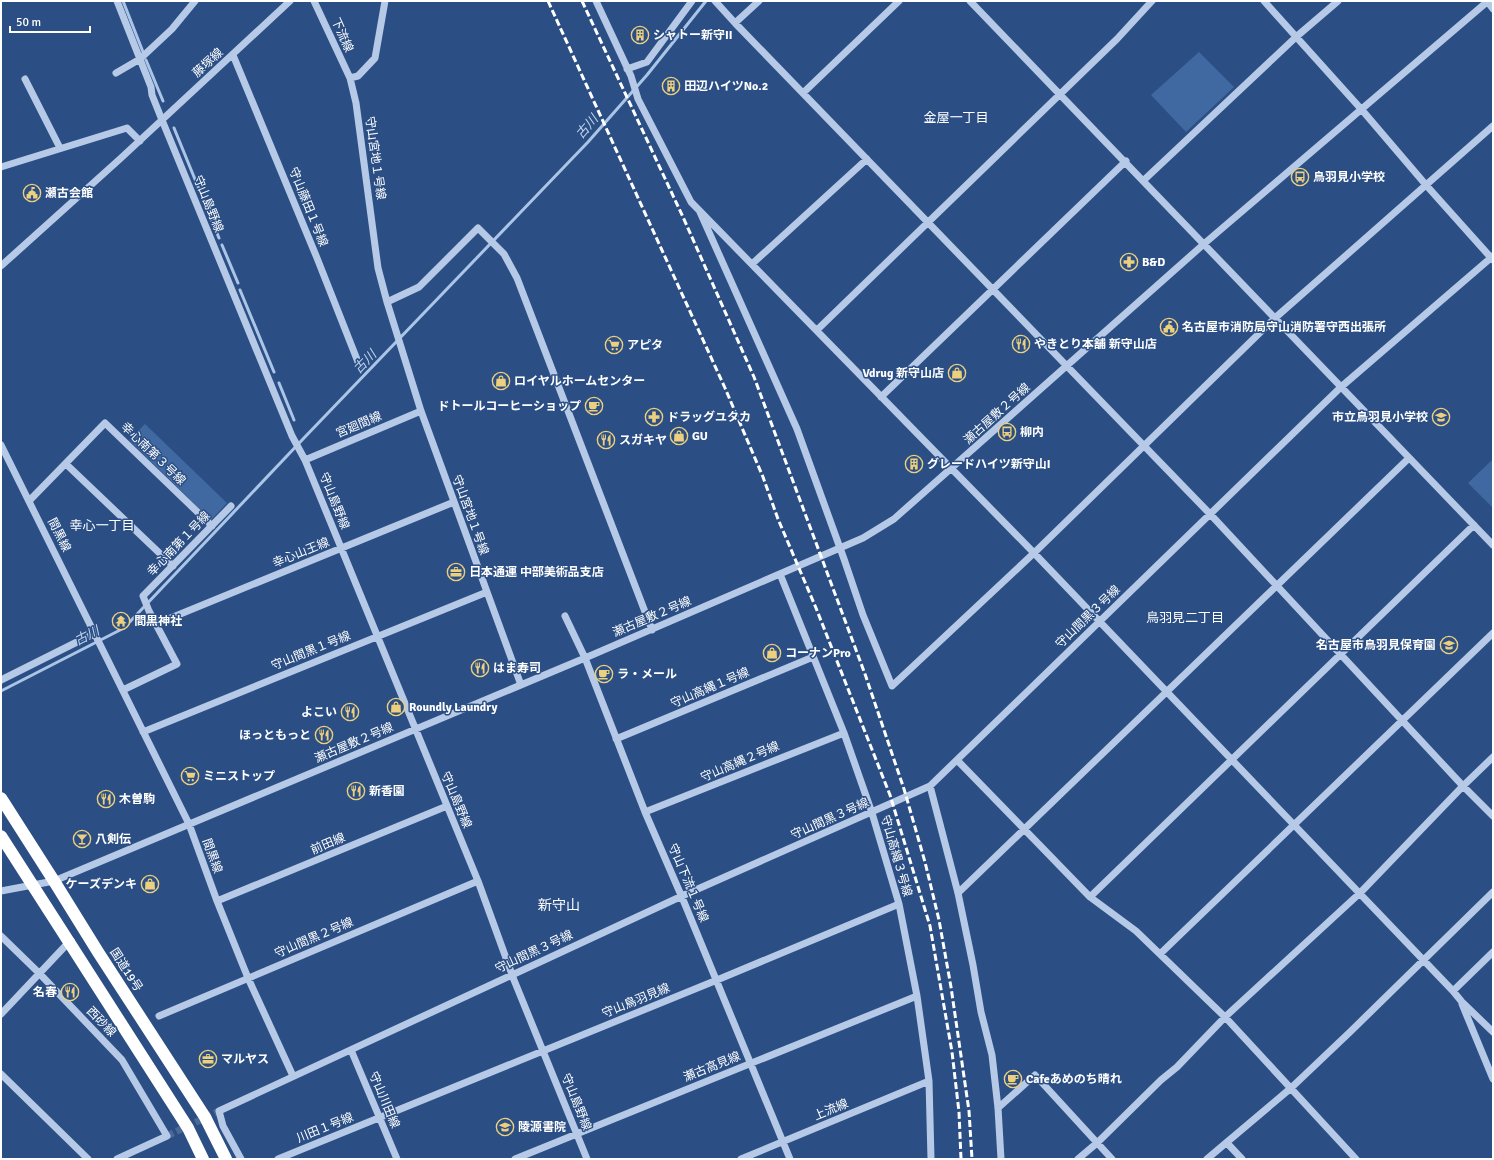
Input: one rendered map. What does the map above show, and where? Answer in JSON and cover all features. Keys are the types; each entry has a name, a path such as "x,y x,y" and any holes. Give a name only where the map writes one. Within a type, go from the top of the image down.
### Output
{"highway":[{"name":"国道19号","path":"1,798 205,1118 226,1159"},
{"path":"1,836 188,1128 203,1159"}],"street":[{"name":"守山島野線","path":"117,1 151,87 152,94 162,120 291,438 305,460 478,881 512,975 588,1159"},
{"path":"116,73 140,59 172,29 195,1"},
{"name":"藤塚線","path":"1,266 140,141 290,1"},
{"name":"下流線","path":"314,1 350,78"},
{"path":"350,78 358,76 375,58 385,1"},
{"path":"596,1 631,76 639,101 691,202 1034,553 1360,893 1462,1002 1493,1032"},
{"path":"627,69 647,62 692,1"},
{"path":"715,1 866,159 1211,514 1340,655 1493,816"},
{"path":"735,23 759,1"},
{"path":"803,93 899,1"},
{"path":"972,1 1493,545"},
{"path":"1264,1 1492,258"},
{"path":"1144,180 1296,37 1338,1"},
{"path":"1487,1 1493,9"},
{"name":"瀬古屋敷２号線","path":"1,891 54,881 652,630 863,538 894,519 1205,243 1362,110 1487,1"},
{"path":"817,330 1117,39 1149,2"},
{"name":"守山藤田１号線","path":"233,55 317,258 360,367"},
{"name":"守山宮地１号線","path":"350,78 356,103 378,268 387,302 420,411 521,685"},
{"path":"25,79 60,148"},
{"path":"698,208 797,429 863,615 892,686 1034,553 1145,446 1274,318 1493,126"},
{"path":"1,167 127,128 140,141"},
{"path":"752,264 866,159"},
{"path":"881,397 1126,161"},
{"path":"387,302 419,287 478,228 504,254 517,278 652,630"},
{"name":"守山間黒３号線","path":"242,1159 223,1126 219,1111 682,896 930,786 1341,387 1492,258"},
{"name":"宮廻間線","path":"305,460 420,411"},
{"name":"幸心南第３号線","path":"29,501 105,423 212,526"},
{"name":"間黒線","path":"1,445 189,824 217,902 248,978 293,1076"},
{"path":"958,893 1409,458"},
{"path":"66,464 173,566"},
{"name":"幸心山王線","path":"156,624 454,502"},
{"name":"幸心南第１号線","path":"156,624 143,596 231,506"},
{"path":"1090,897 1474,525"},
{"name":"守山高縄３号線","path":"780,574 844,733 872,813 899,904 917,996 929,1080 931,1159"},
{"name":"守山間黒１号線","path":"143,732 487,592"},
{"name":"守山下流１号線","path":"566,616 645,812 682,896 790,1159"},
{"path":"123,690 177,664 156,624"},
{"path":"1160,954 1493,633"},
{"path":"1,680 96,634"},
{"name":"守山高縄１号線","path":"616,739 813,657"},
{"name":"守山高縄２号線","path":"645,812 844,733"},
{"path":"1078,1159 1097,1143 1161,1080 1178,1067 1225,1017 1360,893 1493,757"},
{"path":"956,760 1090,897 1136,931 1225,1017 1356,1159"},
{"path":"930,786 958,893 981,1012 992,1055 1002,1159"},
{"name":"前田線","path":"217,902 447,806"},
{"name":"守山間黒２号線","path":"159,1016 478,881"},
{"path":"1207,1159 1291,1088 1493,892"},
{"name":"守山鳥羽見線","path":"379,1117 717,980 899,904"},
{"name":"西砂線","path":"1,936 39,973 122,1060 167,1136 117,1159"},
{"path":"1,1014 69,942"},
{"path":"1453,991 1493,952"},
{"name":"瀬古高見線","path":"515,1159 917,996"},
{"path":"1462,1002 1493,1079"},
{"name":"守山川田線","path":"351,1050 397,1159"},
{"path":"1,1074 88,1159"},
{"path":"998,1108 1035,1075 1112,1159"},
{"name":"上流線","path":"741,1159 929,1080"},
{"name":"川田１号線","path":"278,1159 379,1117"},
{"path":"1227,1143 1242,1159"}],"shaded area":[{"path":"1199,52 1234,87 1186,132 1151,95"},
{"path":"145,424 227,503 211,520 129,440"},
{"path":"1493,459 1493,508 1468,483"}],"waterway":[{"path":"123,1 143,52"},
{"name":"古川","path":"1,691 124,628 588,142 647,75 706,1"},
{"path":"146,60 163,101"},
{"path":"174,128 219,238"},
{"path":"222,245 238,283"},
{"path":"240,290 274,372"},
{"path":"279,383 294,420"}],"tunnel":[{"path":"167,1136 219,1111"}],"railway":[{"path":"548,1 725,388 763,477 778,519 816,608 890,795 930,926 952,1052 959,1112 961,1159"},
{"path":"582,1 683,217 754,377 865,674 904,789 925,862 939,920 951,987 969,1111 972,1159"}],"place":[{"name":"シャトー新守II","path":"640,35"},
{"name":"田辺ハイツNo.2","path":"671,86"},
{"name":"鳥羽見小学校","path":"1300,177"},
{"name":"瀬古会館","path":"32,193"},
{"name":"B&D","path":"1129,262"},
{"name":"名古屋市消防局守山消防署守西出張所","path":"1169,327"},
{"name":"やきとり本舗 新守山店","path":"1021,344"},
{"name":"アピタ","path":"614,345"},
{"name":"Vdrug 新守山店","path":"957,373"},
{"name":"ロイヤルホームセンター","path":"501,381"},
{"name":"ドトールコーヒーショップ","path":"594,406"},
{"name":"ドラッグユタカ","path":"654,417"},
{"name":"市立鳥羽見小学校","path":"1441,417"},
{"name":"柳内","path":"1007,432"},
{"name":"GU","path":"679,436"},
{"name":"スガキヤ","path":"606,440"},
{"name":"グレードハイツ新守山I","path":"914,464"},
{"name":"日本通運 中部美術品支店","path":"456,572"},
{"name":"間黒神社","path":"121,621"},
{"name":"名古屋市鳥羽見保育園","path":"1449,645"},
{"name":"コーナンPro","path":"772,653"},
{"name":"はま寿司","path":"480,668"},
{"name":"ラ・メール","path":"604,674"},
{"name":"Roundly Laundry","path":"396,707"},
{"name":"よこい","path":"350,712"},
{"name":"ほっともっと","path":"324,735"},
{"name":"ミニストップ","path":"190,776"},
{"name":"新香園","path":"356,791"},
{"name":"木曽駒","path":"106,799"},
{"name":"八剣伝","path":"82,839"},
{"name":"ケーズデンキ","path":"150,884"},
{"name":"名春","path":"70,992"},
{"name":"マルヤス","path":"208,1059"},
{"name":"Cafeあめのち晴れ","path":"1013,1079"},
{"name":"陵源書院","path":"505,1127"}],"district":[{"name":"金屋一丁目","path":"956,118"},
{"name":"幸心一丁目","path":"102,526"},
{"name":"鳥羽見二丁目","path":"1185,618"},
{"name":"新守山","path":"559,905"}]}
